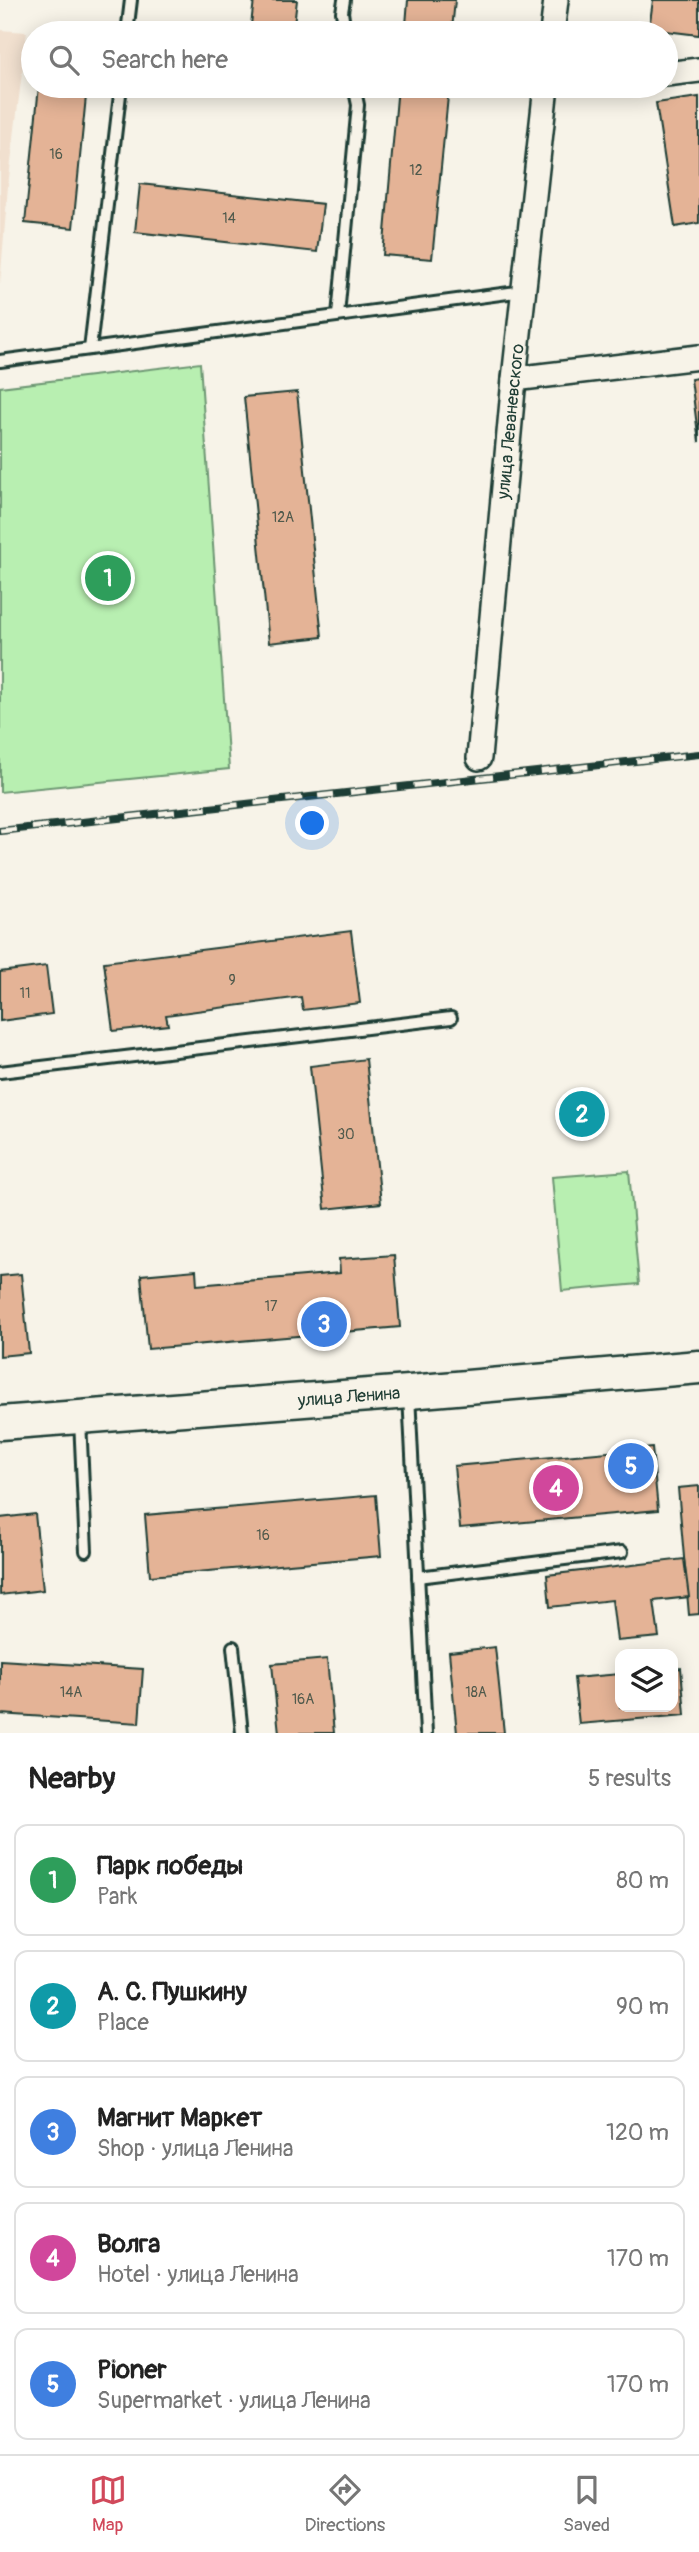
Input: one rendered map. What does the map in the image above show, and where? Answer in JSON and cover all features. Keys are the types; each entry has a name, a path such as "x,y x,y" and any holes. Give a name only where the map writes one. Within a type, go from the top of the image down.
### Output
{"main road":[{"name":"улица Ленина","path":"0,1423 699,1367"}],"street":[{"path":"553,21 556,0"},
{"path":"678,73 699,70"},
{"name":"улица Леваневского","path":"480,758 514,379 550,98"},
{"path":"514,379 699,357"}],"lane":[{"path":"128,21 131,0"},
{"path":"343,21 344,0"},
{"path":"90,349 120,98"},
{"path":"338,315 357,98"},
{"path":"0,360 524,291"},
{"path":"0,1072 450,1018"},
{"path":"409,1392 426,1733"},
{"path":"79,1417 86,1551"},
{"path":"418,1577 622,1552"},
{"path":"233,1647 242,1733"}],"shaded area":[{"path":"0,30 21,32 21,81 8,186 0,285"}],"green space":[{"path":"200,363 229,769 0,792 0,387"},
{"path":"629,1171 639,1284 562,1291 552,1177"}],"building":[{"path":"254,0 297,0 294,21 251,21"},
{"path":"408,0 455,0 453,21 406,21"},
{"path":"653,0 699,0 699,35 678,32 678,21 650,21"},
{"path":"699,97 699,223 675,227 656,103"},
{"path":"38,98 86,98 73,228 25,223"},
{"path":"397,98 448,98 432,259 383,255"},
{"path":"140,184 323,204 317,252 135,232"},
{"path":"699,378 699,442 691,379"},
{"path":"297,392 322,637 269,643 244,397"},
{"path":"351,931 360,1003 303,1010 301,997 166,1015 168,1025 113,1031 104,962"},
{"path":"46,966 52,1014 0,1021 0,972"},
{"path":"366,1059 381,1203 325,1209 310,1066"},
{"path":"394,1255 400,1327 148,1349 141,1275 196,1270 197,1285 340,1273 339,1259"},
{"path":"21,1274 29,1353 0,1356 0,1276"},
{"path":"652,1448 658,1510 460,1528 454,1466"},
{"path":"699,1486 699,1614 689,1615 678,1488"},
{"path":"376,1495 381,1556 150,1576 145,1515"},
{"path":"35,1514 43,1590 0,1595 0,1518"},
{"path":"684,1559 689,1597 654,1601 659,1637 617,1641 612,1600 550,1607 547,1575"},
{"path":"495,1647 504,1733 457,1733 449,1652"},
{"path":"327,1659 334,1733 279,1733 272,1664"},
{"path":"0,1660 143,1669 139,1723 0,1714"},
{"path":"678,1668 681,1668 685,1715 579,1724 574,1678 615,1674 615,1712 678,1712"}],"railway":[{"path":"0,831 699,754"}],"place":[{"name":"Парк победы","path":"108,578"},
{"name":"А. С. Пушкину","path":"582,1114"},
{"name":"Магнит Маркет","path":"324,1324"},
{"name":"Pioner","path":"631,1466"},
{"name":"Волга","path":"556,1488"}]}
